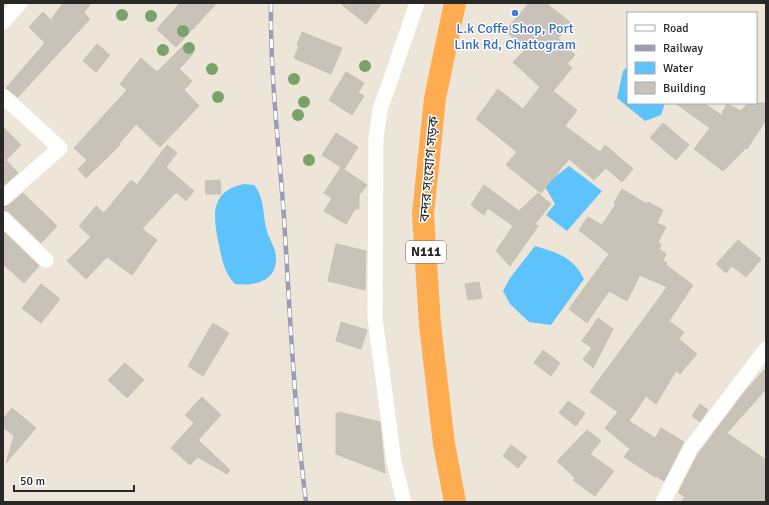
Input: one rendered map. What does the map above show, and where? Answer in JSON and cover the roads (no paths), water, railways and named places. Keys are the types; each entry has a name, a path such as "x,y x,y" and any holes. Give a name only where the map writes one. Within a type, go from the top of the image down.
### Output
{"highway":[{"name":"বন্দর সংযোগ সড়ক","path":"455,3 435,98 424,214 430,325 444,444 455,502"}],"street":[{"path":"3,22 20,3"},
{"path":"404,502 394,462 375,318 376,138 380,110 417,3"},
{"path":"3,96 60,148 4,197"},
{"path":"3,219 46,260"},
{"path":"663,502 690,449 766,349"}],"water":[{"path":"627,67 627,104 665,104 661,115 645,121 617,98 623,71"},
{"path":"569,166 602,191 567,231 546,215 555,204 544,185"},
{"path":"244,184 254,185 260,194 266,228 275,250 276,257 273,272 263,281 250,284 235,284 228,275 221,256 215,225 215,215 219,199 224,193 233,187"},
{"path":"535,246 558,254 570,261 584,279 551,325 529,322 510,304 503,291 510,278"}],"railway":[{"path":"271,3 273,84 284,218 298,431 306,502"}],"place":[{"name":"L.k Coffe Shop, Port Link Rd, Chattogram","path":"515,13"}]}
